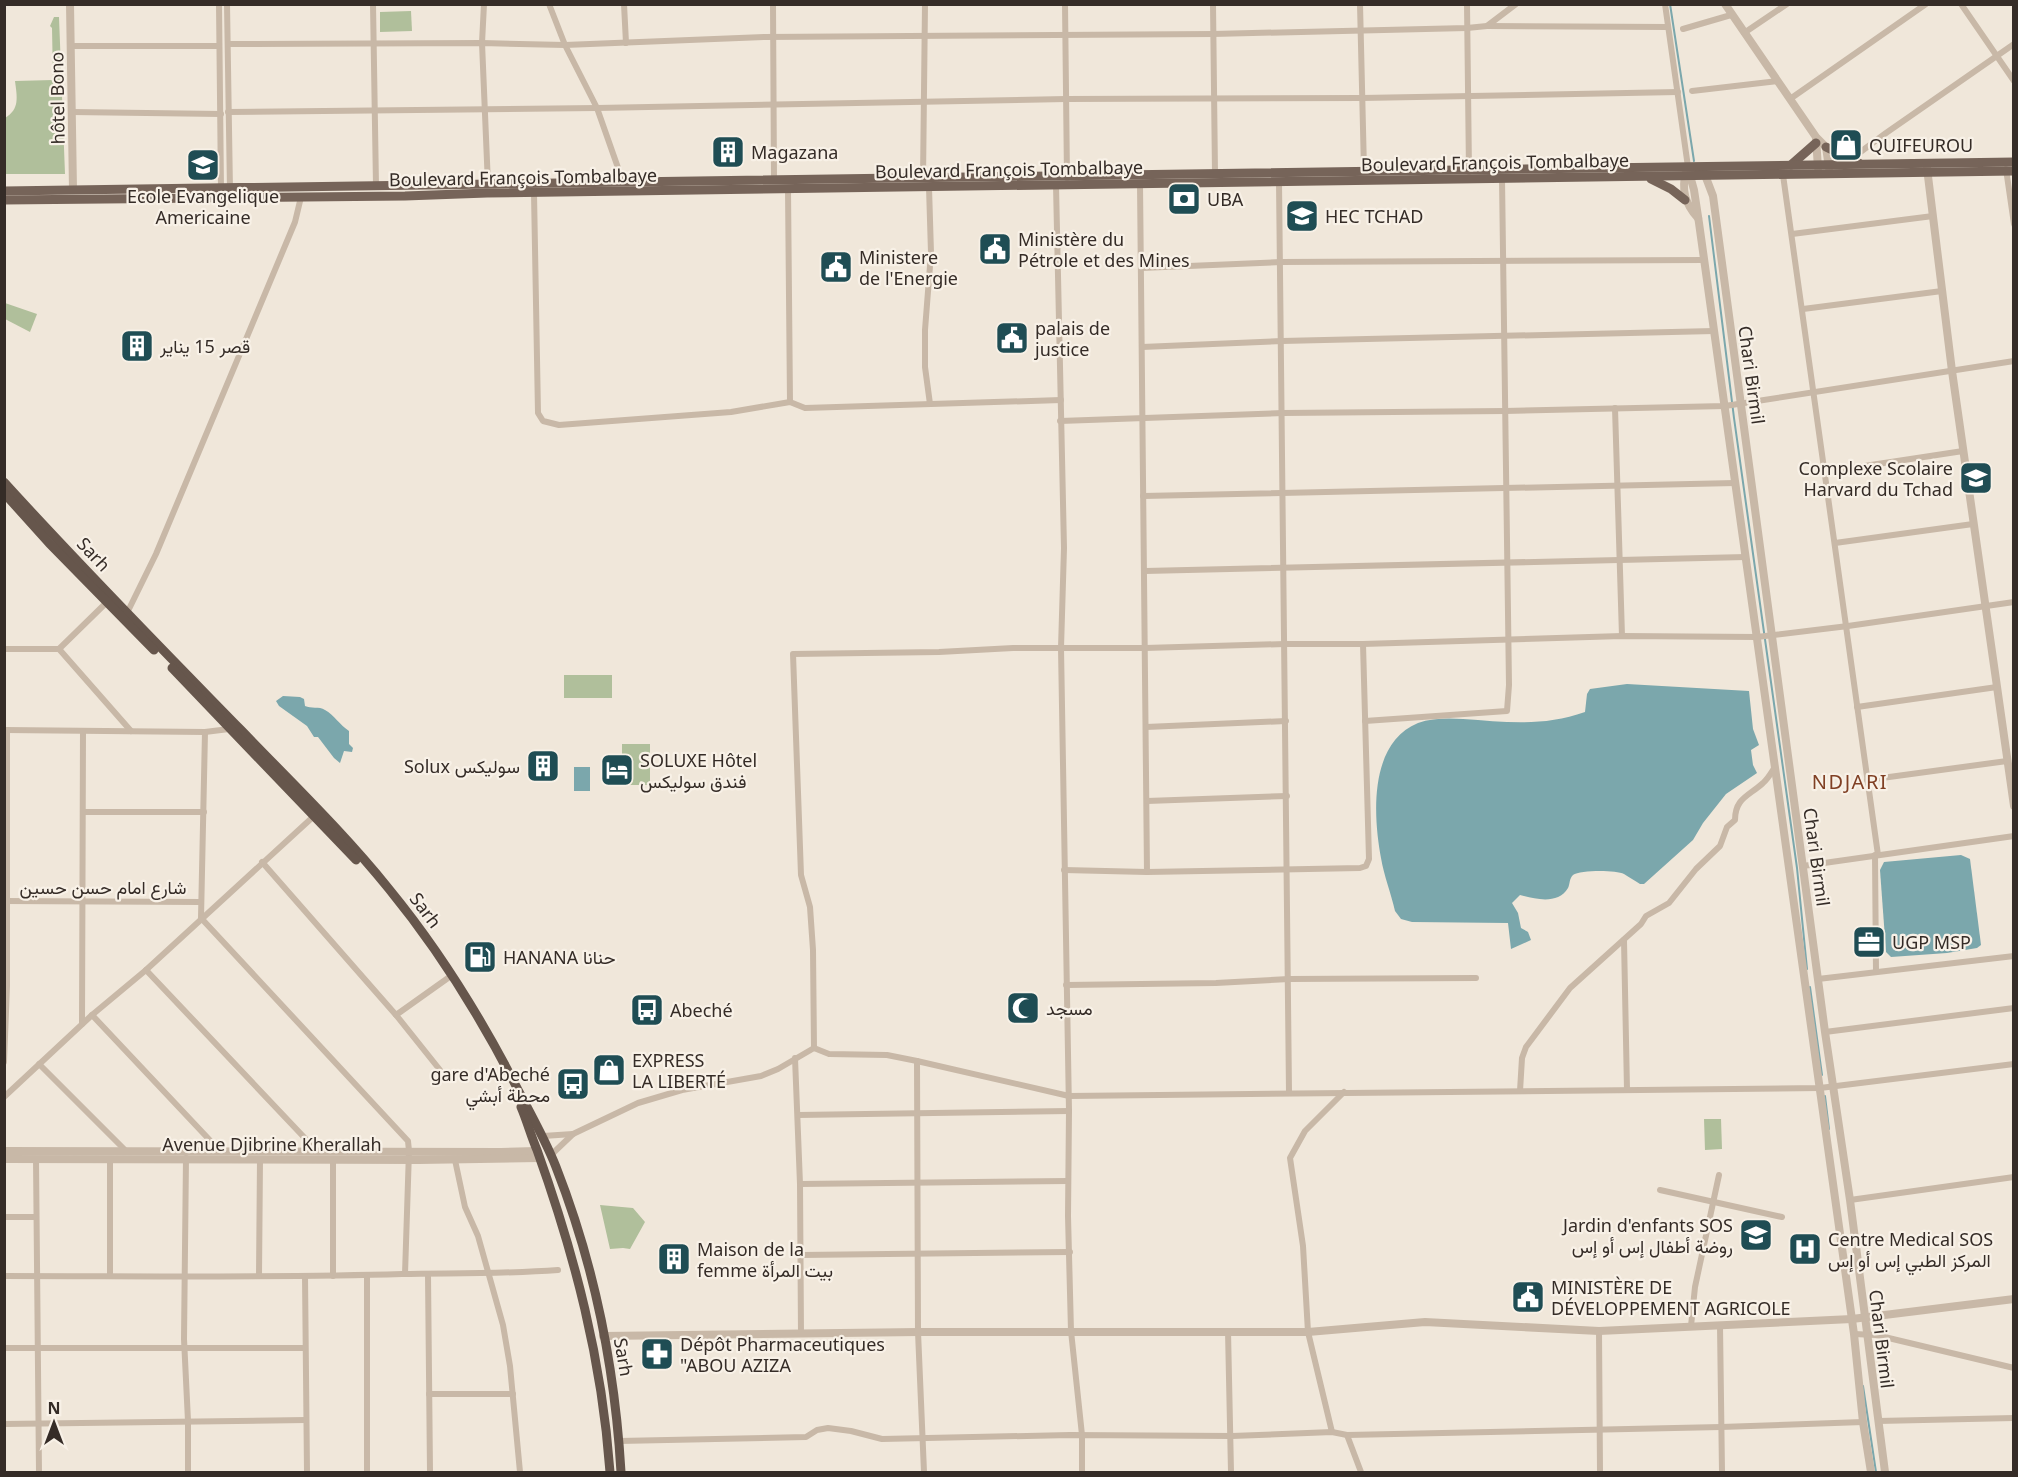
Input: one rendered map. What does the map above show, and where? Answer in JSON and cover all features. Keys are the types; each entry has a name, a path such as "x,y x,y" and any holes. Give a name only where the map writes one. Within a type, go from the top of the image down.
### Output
{"highway":[{"name":"Sarh","path":"4,482 319,811 389,889 420,929 471,1003 543,1136 570,1204 587,1261 603,1336 619,1441 621,1473"},
{"name":"Sarh","path":"4,493 383,890 448,978 494,1051 520,1103 565,1231 586,1311 603,1400 610,1473"}],"main road":[{"path":"1790,165 1819,142 1862,164"},
{"name":"Boulevard François Tombalbaye","path":"1829,170 1862,164 1927,168"},
{"name":"Boulevard François Tombalbaye","path":"4,191 19,196 623,182 774,184 1068,181 1364,170 1469,174 1502,179 1646,177 1790,165 1818,170"},
{"name":"Boulevard François Tombalbaye","path":"225,193 301,197 534,193 774,184 788,189 926,183 1056,185 1068,181 1140,184 1279,182 1469,174 1784,175 1818,170 2009,166"},
{"path":"1646,177 1663,184 1685,200"},
{"path":"4,186 19,196 4,206"},
{"name":"Boulevard François Tombalbaye","path":"4,200 19,196 73,190 129,194"}],"street":[{"name":"hôtel Bono","path":"70,4 73,190"},
{"path":"219,4 219,46 225,113"},
{"path":"225,193 227,4"},
{"path":"373,4 376,186"},
{"path":"484,4 483,43 488,185"},
{"path":"549,4 565,45 597,108 623,182"},
{"path":"624,4 626,43"},
{"path":"773,4 774,184"},
{"path":"925,4 926,183 931,253 925,349 930,404"},
{"path":"1065,4 1068,181"},
{"path":"1213,4 1215,174"},
{"path":"1360,4 1364,170"},
{"path":"1467,4 1469,174"},
{"path":"1487,26 1516,4"},
{"path":"1665,4 1688,173 1685,200"},
{"path":"1725,4 1819,142 1829,170"},
{"path":"1744,33 1787,4"},
{"path":"1790,99 1926,4"},
{"path":"1961,4 2013,81"},
{"path":"1683,29 1731,15"},
{"path":"228,44 565,45 773,37 1213,34 1487,26 1668,27"},
{"path":"1851,159 2013,44"},
{"path":"71,46 219,46"},
{"path":"1692,91 1778,81"},
{"path":"72,112 225,113 1066,99 1362,98 1678,92"},
{"path":"1818,170 1819,142"},
{"path":"2009,166 2013,224"},
{"path":"1927,168 1952,371 2013,806"},
{"name":"Chari Birmil","path":"1688,173 1694,190 1714,331 1732,405 1735,483 1746,557 1764,636 1775,767 1827,1087 1850,1200 1885,1473"},
{"path":"1784,175 1848,626 1876,855 1876,972"},
{"name":"Chari Birmil","path":"1705,176 1713,196 1732,405 1764,636 1803,866 1825,1032 1827,1087 1863,1422 1871,1473"},
{"path":"1365,721 1507,711 1509,640 1502,179"},
{"path":"1279,182 1289,1092"},
{"path":"1140,184 1148,872"},
{"path":"1056,185 1064,548 1061,648 1071,1331 1082,1435 1082,1473"},
{"path":"1694,190 1710,185"},
{"path":"788,189 790,402"},
{"path":"534,193 538,413 543,421 559,425 701,415 790,402 805,408 1060,400"},
{"path":"128,613 156,554 295,222 301,197"},
{"name":"Chari Birmil","path":"1685,200 1698,218"},
{"path":"1792,234 1933,216"},
{"path":"1141,268 1281,262 1704,260"},
{"path":"1803,309 1942,291"},
{"path":"1142,347 1282,341 1714,331"},
{"path":"1060,421 1282,413 1506,411 1732,405 2013,361"},
{"path":"1615,408 1622,636"},
{"path":"1825,472 1963,451"},
{"path":"1143,496 1735,483"},
{"path":"1835,543 1973,524"},
{"path":"1144,572 1746,557"},
{"path":"4,649 59,649 107,602"},
{"path":"814,1048 813,950 810,907 801,875 793,654 1363,644 1622,636 1764,636 2013,602"},
{"path":"1064,870 1148,872 1360,868 1366,866 1369,859 1363,644"},
{"path":"59,649 131,731"},
{"path":"1857,707 1997,687"},
{"path":"1146,727 1286,721"},
{"path":"4,1062 6,730 205,732 229,729"},
{"path":"82,1025 83,731"},
{"path":"205,732 201,918 405,1136 409,1145 405,1274"},
{"path":"1867,780 2007,761"},
{"path":"1520,1091 1522,1058 1526,1047 1554,1013 1570,988 1641,924 1646,916 1669,903 1696,869 1720,846 1727,827 1735,820 1735,810 1739,801 1765,782 1775,767"},
{"path":"1147,801 1287,796"},
{"path":"83,812 204,812"},
{"path":"4,1097 314,816"},
{"path":"1803,866 2013,836"},
{"path":"262,862 396,1015 440,1070"},
{"name":"شارع امام حسن حسين","path":"5,902 201,902"},
{"path":"1624,940 1627,1090"},
{"path":"1818,979 2013,956"},
{"path":"146,970 318,1152"},
{"path":"396,1015 448,978"},
{"path":"1066,985 1216,983 1289,978 1476,978"},
{"path":"1825,1032 2013,1008"},
{"path":"92,1015 220,1151"},
{"path":"551,1155 573,1134 638,1103 682,1090 761,1076 814,1048 829,1054 888,1055 1069,1096 1827,1087 2013,1064"},
{"path":"795,1058 800,1184 801,1334"},
{"path":"918,1061 918,1332 924,1473"},
{"path":"39,1064 125,1150"},
{"path":"1332,1432 1308,1332 1302,1246 1290,1158 1305,1131 1344,1092"},
{"path":"798,1115 1069,1111"},
{"path":"543,1136 573,1134"},
{"name":"Avenue Djibrine Kherallah","path":"4,1151 538,1154"},
{"name":"Avenue Djibrine Kherallah","path":"4,1159 333,1160 409,1155 455,1160 538,1154"},
{"path":"186,1158 184,1348 188,1473"},
{"path":"36,1159 39,1473"},
{"path":"110,1159 110,1275"},
{"path":"259,1276 260,1159"},
{"path":"333,1160 333,1276"},
{"path":"455,1160 465,1207 478,1236 503,1325 513,1394 520,1473"},
{"path":"1691,1326 1695,1287 1719,1175"},
{"path":"1850,1200 2013,1177"},
{"path":"800,1184 1068,1180"},
{"path":"1660,1190 1782,1217"},
{"path":"4,1217 35,1217"},
{"path":"801,1255 1070,1252"},
{"path":"4,1276 367,1276 489,1274 558,1270"},
{"path":"428,1275 430,1473"},
{"path":"305,1276 307,1473"},
{"path":"367,1276 367,1473"},
{"path":"603,1336 1071,1331 1308,1332 1425,1322 1599,1331 1852,1319 2013,1299"},
{"path":"1720,1326 1722,1473"},
{"path":"1228,1331 1231,1473"},
{"path":"1599,1331 1600,1473"},
{"path":"1854,1334 1866,1334 2013,1368"},
{"path":"4,1348 304,1348"},
{"path":"429,1394 513,1394"},
{"path":"1878,1421 2013,1418"},
{"path":"4,1424 306,1420"},
{"path":"619,1441 806,1437 817,1430 828,1428 882,1439 922,1439 1082,1435 1232,1436 1332,1432 1347,1435 1863,1422"},
{"path":"1347,1435 1360,1473"}],"green space":[{"path":"411,11 412,31 380,32 380,12"},
{"path":"54,17 59,17 65,174 5,174 5,118 15,107 17,97 15,81 53,80 52,28 50,26"},
{"path":"5,303 37,314 30,332 5,319"},
{"path":"564,675 612,675 612,698 564,698"},
{"path":"622,744 650,744 650,785 622,785"},
{"path":"1704,1119 1721,1119 1722,1149 1705,1150"},
{"path":"600,1205 633,1208 645,1222 630,1249 610,1249"}],"water":[{"path":"1627,684 1749,691 1753,729 1759,745 1751,750 1753,765 1757,773 1726,794 1693,840 1644,884 1620,873 1590,871 1573,875 1568,888 1558,897 1546,899 1520,895 1512,903 1518,913 1521,928 1528,932 1531,940 1511,949 1508,923 1412,922 1401,919 1395,911 1382,865 1376,802 1383,763 1390,746 1402,733 1418,723 1434,719 1539,722 1569,717 1585,712 1587,694 1590,689"},
{"path":"283,696 300,697 304,699 305,706 323,709 331,715 349,731 349,744 353,748 352,752 344,751 340,763 318,737 314,737 307,726 279,706 276,701"},
{"path":"574,767 590,767 590,791 574,791"},
{"path":"1961,855 1970,859 1981,945 1977,948 1947,953 1891,957 1886,952 1880,870 1884,862"}],"waterway":[{"path":"1670,4 1694,161"},
{"path":"1709,216 1734,418 1797,868 1807,969"},
{"path":"1810,987 1822,1075"},
{"path":"1825,1096 1829,1129"},
{"path":"1863,1386 1876,1472"}],"place":[{"name":"QUIFEUROU","path":"1846,145"},
{"name":"Magazana","path":"728,152"},
{"name":"Ecole Evangelique Americaine","path":"203,165"},
{"name":"UBA","path":"1184,199"},
{"name":"HEC TCHAD","path":"1302,216"},
{"name":"Ministère du Pétrole et des Mines","path":"995,249"},
{"name":"Ministere de l'Energie","path":"836,267"},
{"name":"palais de justice","path":"1012,338"},
{"name":"قصر 15 يناير","path":"137,346"},
{"name":"Complexe Scolaire Harvard du Tchad","path":"1976,478"},
{"name":"Solux سوليكس","path":"543,766"},
{"name":"SOLUXE Hôtel فندق سوليكس","path":"617,770"},
{"name":"UGP MSP","path":"1869,942"},
{"name":"HANANA حنانا","path":"480,957"},
{"name":"مسجد","path":"1023,1008"},
{"name":"Abeché","path":"647,1010"},
{"name":"EXPRESS LA LIBERTÉ","path":"609,1070"},
{"name":"gare d'Abeché محطة أبشي","path":"573,1084"},
{"name":"Jardin d'enfants SOS روضة أطفال إس أو إس","path":"1756,1235"},
{"name":"Centre Medical SOS المركز الطبي إس أو إس","path":"1805,1249"},
{"name":"Maison de la femme بيت المرأة","path":"674,1259"},
{"name":"MINISTÈRE DE DÉVELOPPEMENT AGRICOLE","path":"1528,1297"},
{"name":"Dépôt Pharmaceutiques \"ABOU AZIZA","path":"657,1354"}],"district":[{"name":"NDJARI","path":"1850,781"}]}
